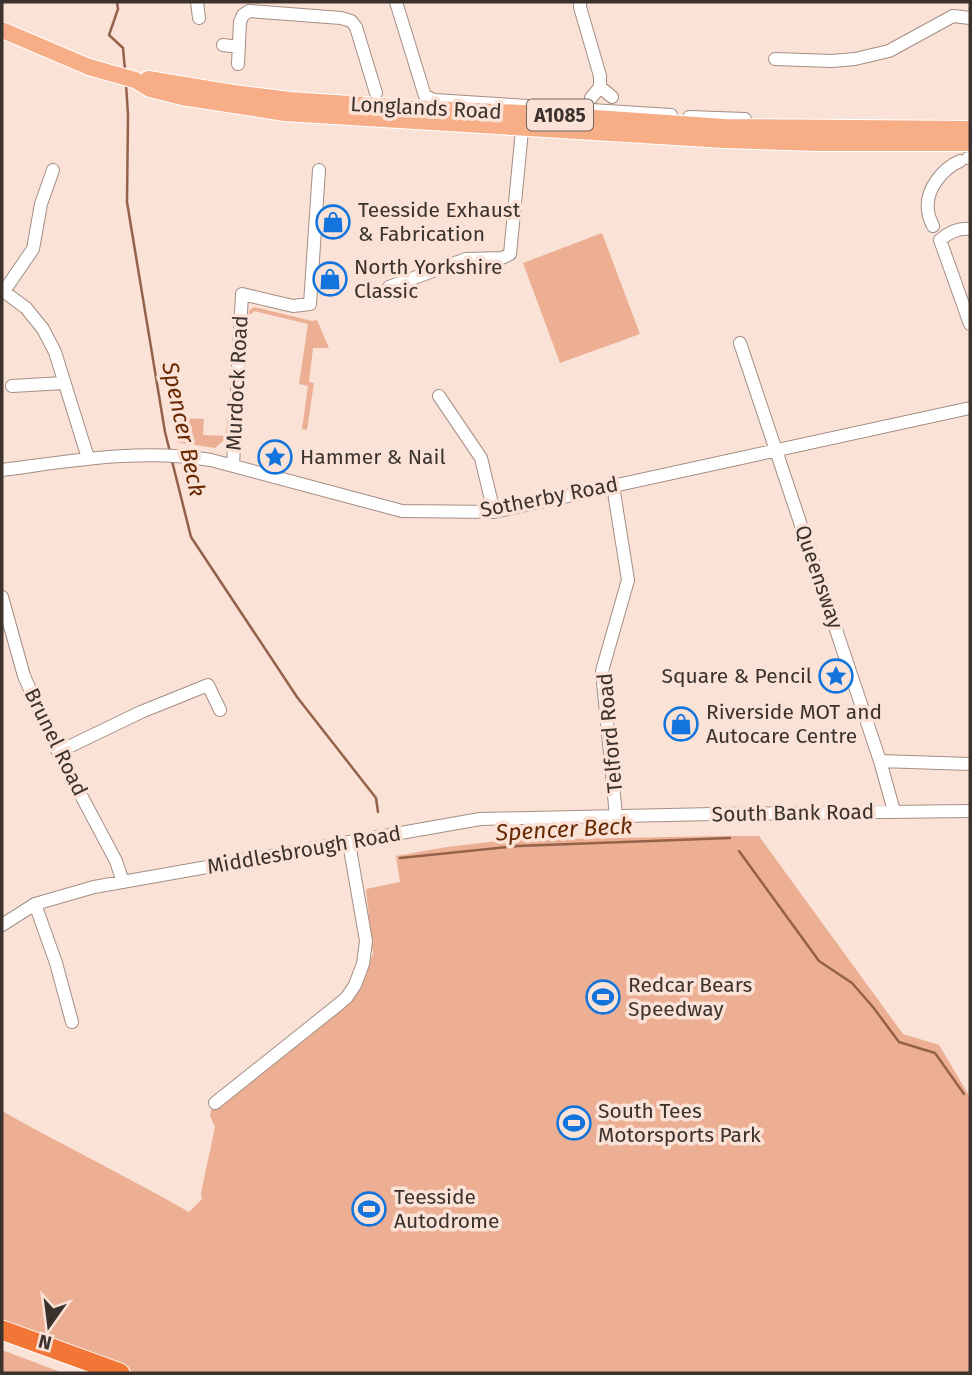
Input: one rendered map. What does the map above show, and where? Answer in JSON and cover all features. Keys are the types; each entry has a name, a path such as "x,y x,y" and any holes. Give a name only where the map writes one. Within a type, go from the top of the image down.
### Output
{"highway":[{"path":"2,1330 120,1373"},
{"path":"2,1344 80,1373"}],"main road":[{"name":"A1085","path":"2,30 89,67 128,79"},
{"name":"Longlands Road","path":"128,79 150,89 181,97 285,113 523,120"},
{"name":"Longlands Road","path":"128,79 152,79 290,100 724,140 819,143 946,141 970,129"},
{"name":"Longlands Road","path":"946,141 967,155"}],"street":[{"path":"197,2 199,18"},
{"path":"396,2 425,96 434,100 745,119"},
{"path":"580,2 600,76 600,87 591,98"},
{"path":"958,2 966,18"},
{"path":"238,64 240,22 243,15 249,11 286,7 341,18 351,21 356,27 376,93"},
{"path":"775,59 855,59 889,51 953,16 966,18"},
{"path":"223,45 239,47"},
{"path":"358,79 372,75"},
{"path":"600,87 612,97"},
{"path":"389,288 466,259 502,258 510,254 523,120"},
{"path":"933,226 928,203 933,187 945,166 946,141"},
{"path":"942,172 967,155"},
{"path":"53,170 41,204 33,249 19,272 3,290 26,308 43,329 55,352 88,458"},
{"name":"Murdock Road","path":"233,466 242,294 293,306 310,304 319,170"},
{"path":"970,229 956,231 940,240 970,324"},
{"name":"Queensway","path":"740,343 880,761 894,811"},
{"path":"12,386 64,383"},
{"path":"439,396 481,458 494,512"},
{"name":"Sotherby Road","path":"2,470 88,458 181,455 211,460 402,511 494,512 970,408"},
{"name":"Telford Road","path":"614,486 628,580 602,671 616,816"},
{"name":"Brunel Road","path":"2,597 24,676 58,752 116,861 123,882"},
{"path":"58,752 141,712 208,685 220,710"},
{"path":"880,761 970,764"},
{"name":"South Bank Road","path":"616,816 970,811"},
{"name":"Middlesbrough Road","path":"2,925 35,904 94,887 480,819 616,816"},
{"path":"215,1103 339,1004 355,985 363,964 366,941 349,843"},
{"path":"35,904 56,963 72,1022"}],"shaded area":[{"path":"602,233 640,334 560,363 523,263"},
{"path":"254,307 317,320 329,348 313,348 309,382 314,383 307,430 302,429 308,386 299,384 308,324 255,311 249,315 249,311"},
{"path":"174,418 204,419 203,435 226,436 229,419 229,436 215,448 176,442"},
{"name":"South Tees Motorsports Park","path":"759,836 903,1034 939,1045 970,1097 970,1373 136,1373 2,1324 2,1111 189,1212 202,1199 215,1127 210,1116 211,1110 242,1089 362,980 373,954 366,889 400,882 396,856 506,840"},
{"path":"2,1350 63,1373 2,1373"}],"waterway":[{"name":"Spencer Beck","path":"117,2 118,9 109,35 123,48 125,70"},
{"name":"Spencer Beck","path":"126,84 127,202 170,452"},
{"name":"Spencer Beck","path":"172,461 191,537 297,697 376,798 378,812"},
{"name":"Spencer Beck","path":"400,858 518,846 730,838"},
{"path":"739,851 819,961 852,983 899,1042 935,1053 964,1094"}],"place":[{"name":"Teesside Exhaust & Fabrication","path":"333,222"},
{"name":"North Yorkshire Classic","path":"330,279"},
{"name":"Hammer & Nail","path":"275,457"},
{"name":"Square & Pencil","path":"836,676"},
{"name":"Riverside MOT and Autocare Centre","path":"681,724"},
{"name":"Redcar Bears Speedway","path":"603,997"},
{"name":"South Tees Motorsports Park","path":"574,1123"},
{"name":"Teesside Autodrome","path":"369,1209"}]}
